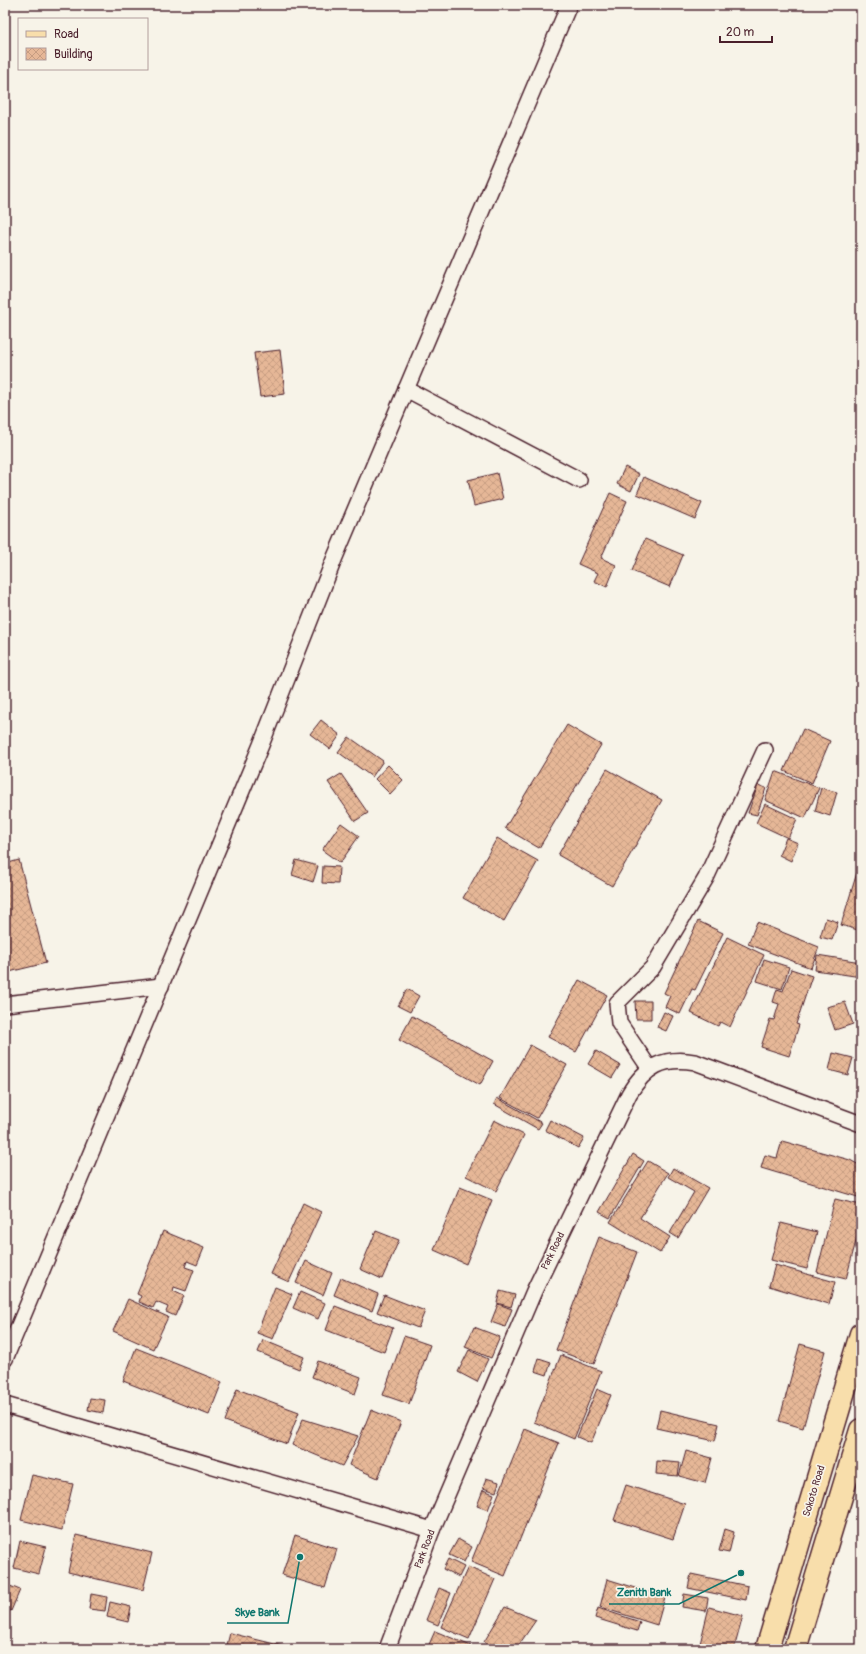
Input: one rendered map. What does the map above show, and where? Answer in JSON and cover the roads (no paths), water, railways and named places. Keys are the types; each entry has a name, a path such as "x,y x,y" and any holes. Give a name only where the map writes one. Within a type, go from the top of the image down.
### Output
{"main road":[{"name":"Sokoto Road","path":"767,1649 861,1334"},
{"path":"795,1649 861,1430"}],"street":[{"path":"5,1359 262,745 335,557 569,5"},
{"path":"406,389 579,480"},
{"path":"650,1069 619,1023 617,1004 653,967 706,878 765,750"},
{"path":"5,1004 161,986"},
{"name":"Park Road","path":"387,1649 432,1530 534,1291 629,1094 642,1075 662,1062 675,1060 695,1062 861,1124"},
{"path":"5,1405 432,1530"}],"place":[{"name":"Skye Bank","path":"300,1557"},
{"name":"Zenith Bank","path":"741,1573"}]}
